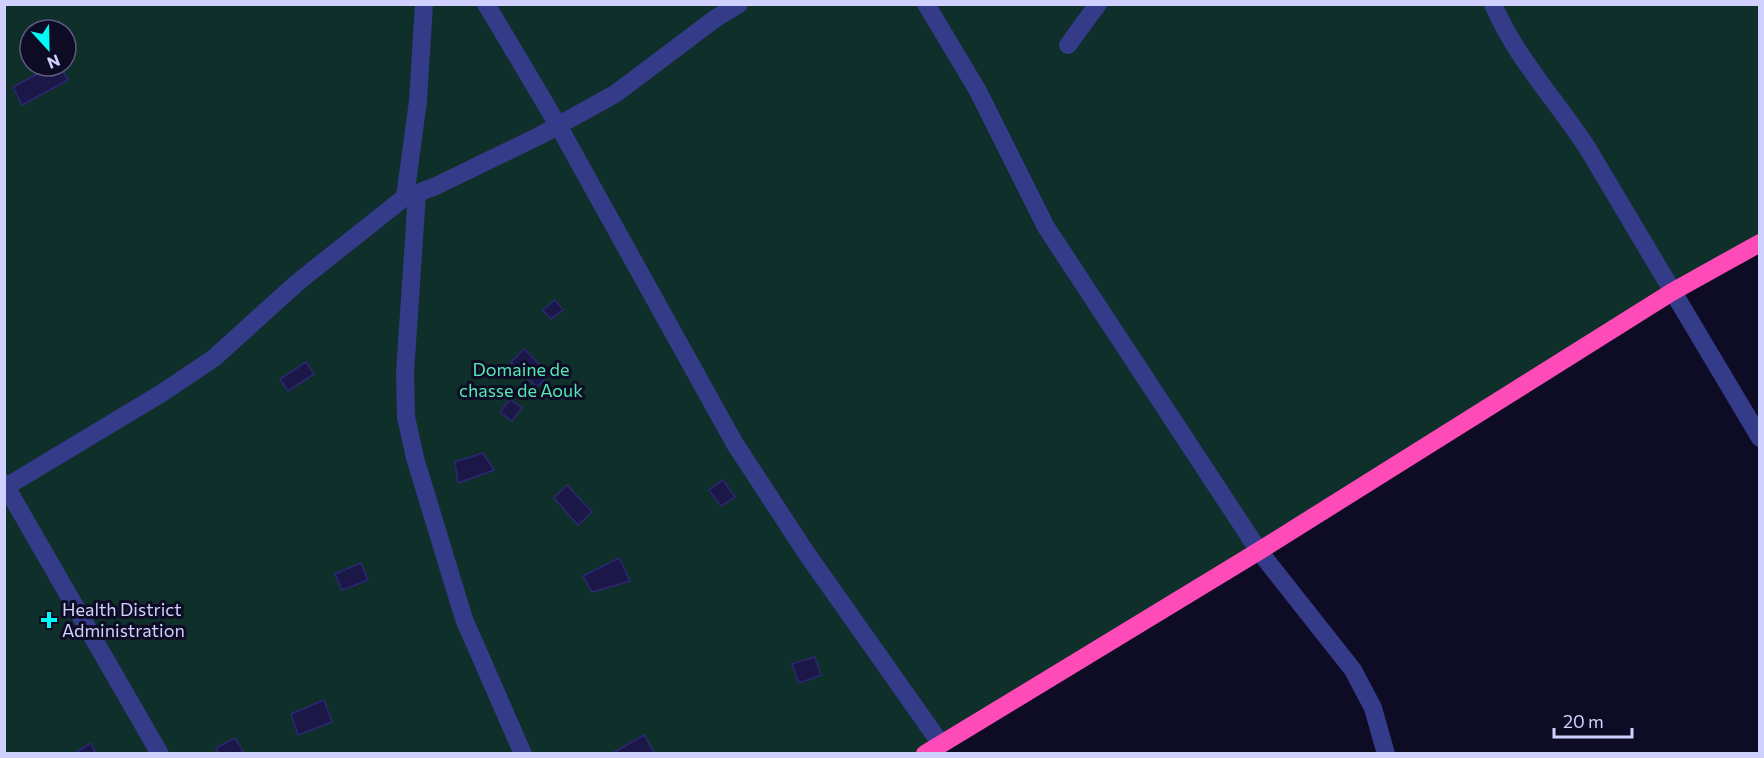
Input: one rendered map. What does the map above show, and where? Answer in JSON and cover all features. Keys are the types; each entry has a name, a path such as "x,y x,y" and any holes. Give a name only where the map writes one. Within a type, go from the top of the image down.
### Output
{"highway":[{"path":"933,749 1259,550 1672,292 1760,243"}],"street":[{"path":"424,4 411,195 405,373 406,417 415,458 464,619 523,753"},
{"path":"486,4 558,125 735,444 933,749"},
{"path":"160,753 5,486 162,393 214,358 298,282 411,195 539,136 615,94 716,18 739,4"},
{"path":"926,4 978,91 1046,227 1259,550 1353,670 1372,708 1386,753"},
{"path":"1068,45 1098,4"},
{"path":"1493,4 1516,48 1588,149 1760,438"}],"green space":[{"name":"Domaine de chasse de Aouk","path":"4,5 1759,5 1759,243 926,753 5,753"}],"building":[{"path":"30,78 67,78 68,80 22,105 13,87"},
{"path":"555,300 563,310 551,319 543,310"},
{"path":"524,349 549,374 537,387 511,362"},
{"path":"306,362 314,374 288,391 280,379"},
{"path":"510,399 522,408 512,421 500,412"},
{"path":"483,453 494,470 458,483 455,462"},
{"path":"723,480 735,497 721,506 709,490"},
{"path":"567,485 592,512 578,525 554,498"},
{"path":"619,558 630,581 592,592 583,576"},
{"path":"361,563 368,580 342,590 335,574"},
{"path":"815,657 821,675 799,683 792,664"},
{"path":"324,700 332,722 298,735 291,714"},
{"path":"644,735 655,754 611,754"},
{"path":"235,738 243,751 238,754 219,754 216,748"},
{"path":"91,743 96,754 73,754"}],"place":[{"name":"Health District Administration","path":"49,620"}]}
